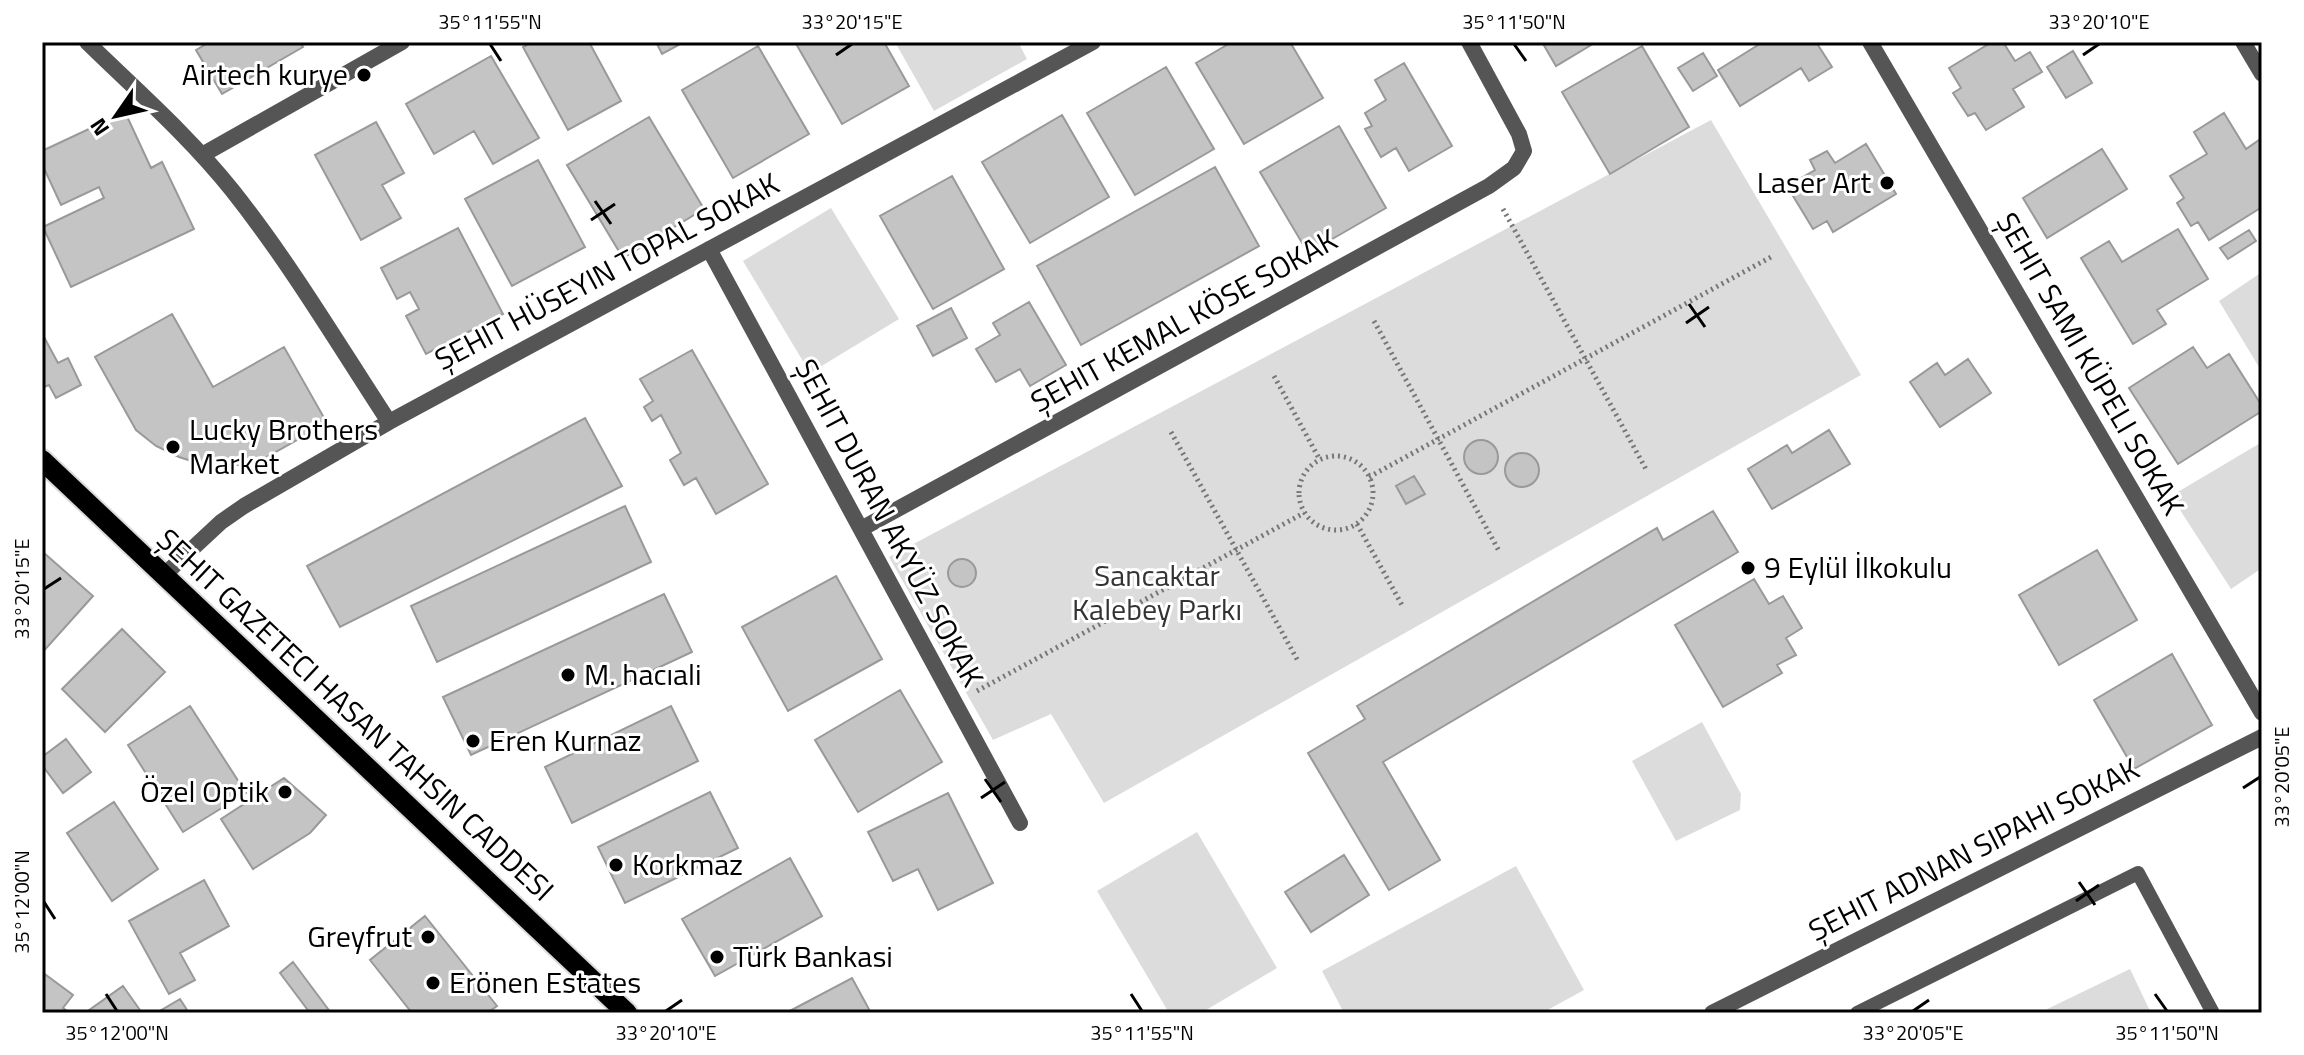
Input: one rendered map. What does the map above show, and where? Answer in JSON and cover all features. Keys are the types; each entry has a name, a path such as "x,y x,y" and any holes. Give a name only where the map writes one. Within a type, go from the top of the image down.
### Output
{"main road":[{"name":"ŞEHIT GAZETECI HASAN TAHSIN CADDESI","path":"42,460 627,1013"}],"street":[{"path":"87,42 202,155 231,189 273,246 389,422"},
{"path":"202,155 402,42"},
{"name":"ŞEHIT HÜSEYIN TOPAL SOKAK","path":"164,575 221,522 244,506 389,422 1093,42"},
{"name":"ŞEHIT KEMAL KÖSE SOKAK","path":"861,529 1489,186 1514,168 1524,151 1519,134 1469,42"},
{"name":"ŞEHIT SAMI KÜPELI SOKAK","path":"1870,42 2262,713"},
{"path":"2243,42 2262,74"},
{"name":"ŞEHIT DURAN AKYÜZ SOKAK","path":"709,249 1020,823"},
{"name":"ŞEHIT ADNAN SIPAHI SOKAK","path":"1712,1013 2262,737"}],"lane":[{"path":"1857,1013 2138,873 2213,1013"}],"path":[{"path":"1489,186 1647,471"},
{"path":"1369,477 1771,257"},
{"path":"1374,321 1499,551"},
{"path":"1274,376 1320,460"},
{"path":"1171,432 1298,661"},
{"path":"1342,457 1353,460 1369,477 1373,498 1370,508 1357,524 1334,531 1322,528 1304,513 1300,503 1300,483 1304,473 1320,460 1342,457"},
{"path":"955,703 1304,513"},
{"path":"1357,524 1402,605"}],"green space":[{"path":"895,42 1018,42 1027,59 934,111"},
{"name":"Sancaktar Kalebey Parkı","path":"1711,120 1861,375 1104,803 1051,714 993,740 889,557"},
{"path":"831,208 899,319 810,373 743,261"},
{"path":"2262,272 2262,372 2219,301"},
{"path":"2262,442 2262,568 2231,589 2171,496"},
{"path":"1702,722 1741,794 1740,810 1676,841 1632,761"},
{"path":"1197,832 1277,968 1201,1013 1169,1013 1097,891"},
{"path":"1516,866 1584,990 1542,1013 1344,1013 1322,971"},
{"path":"2130,969 2151,1013 2039,1013"}],"building":[{"path":"210,42 300,42 303,47 222,94 196,50"},
{"path":"533,42 589,42 621,101 568,130 523,47"},
{"path":"656,42 684,42 662,54"},
{"path":"795,42 884,42 909,86 842,124"},
{"path":"1232,42 1290,42 1323,98 1244,144 1196,63"},
{"path":"1542,42 1596,42 1556,66"},
{"path":"1763,42 1816,42 1832,67 1809,81 1801,68 1740,106 1718,70"},
{"path":"1992,42 2003,42 2015,61 2030,52 2042,72 2013,89 2024,107 1986,130 1975,113 1968,116 1953,93 1961,88 1949,68"},
{"path":"758,46 809,134 733,178 682,90"},
{"path":"1642,46 1689,127 1610,174 1562,92"},
{"path":"2073,51 2092,83 2066,98 2047,67"},
{"path":"1703,53 1717,76 1693,91 1678,68"},
{"path":"491,56 539,138 493,164 474,131 434,154 406,104"},
{"path":"1404,63 1452,146 1409,171 1396,148 1381,157 1365,129 1372,126 1365,113 1386,100 1375,80"},
{"path":"1166,67 1214,149 1135,195 1087,113"},
{"path":"125,112 151,168 162,162 194,229 71,287 43,227 104,198 99,187 61,205 42,164 42,151"},
{"path":"2224,113 2246,149 2262,138 2262,207 2209,240 2198,222 2191,226 2177,203 2184,198 2170,176 2207,154 2194,132"},
{"path":"1062,115 1109,197 1030,243 982,162"},
{"path":"649,117 704,209 623,258 567,165"},
{"path":"376,122 404,173 382,185 401,218 361,240 315,155"},
{"path":"1339,126 1386,208 1308,253 1260,172"},
{"path":"1866,144 1896,194 1833,232 1827,221 1813,229 1787,186 1815,170 1810,160 1827,151 1835,163"},
{"path":"2102,149 2127,189 2047,238 2023,198"},
{"path":"538,160 585,247 512,286 465,199"},
{"path":"1215,167 1259,246 1081,345 1037,266"},
{"path":"952,176 1004,269 933,309 880,216"},
{"path":"458,228 503,314 426,354 406,316 419,309 410,292 397,299 381,268"},
{"path":"2178,229 2208,279 2157,310 2166,324 2133,344 2081,258 2109,241 2122,262"},
{"path":"2249,230 2256,241 2228,259 2220,248"},
{"path":"1029,302 1066,365 1030,386 1020,369 996,382 976,349 1000,335 993,323"},
{"path":"951,308 967,338 933,356 917,326"},
{"path":"172,314 213,387 284,347 327,423 256,463 243,465 204,465 156,446 136,430 95,357"},
{"path":"44,337 58,363 68,358 81,385 56,398 49,385 44,387 42,383"},
{"path":"2193,347 2207,368 2229,354 2262,406 2262,411 2178,464 2129,388"},
{"path":"692,350 768,484 716,514 696,478 684,485 670,460 681,453 661,415 652,421 644,407 653,401 640,379"},
{"path":"1968,359 1991,393 1940,427 1910,382 1937,363 1945,375"},
{"path":"585,418 622,486 340,627 307,566"},
{"path":"1829,430 1850,464 1772,509 1748,469 1787,445 1792,453"},
{"path":"1481,440 1493,445 1498,457 1493,469 1481,474 1469,469 1464,457 1469,445"},
{"path":"1522,453 1534,458 1539,470 1534,482 1522,487 1510,482 1505,470 1510,458"},
{"path":"1414,476 1425,494 1406,504 1396,486"},
{"name":"M. hacıali","path":"625,506 651,562 437,662 411,606"},
{"path":"1713,511 1738,552 1383,762 1440,860 1389,890 1308,753 1365,719 1357,706 1657,528 1663,540"},
{"path":"2097,550 2137,620 2059,665 2019,595"},
{"path":"44,553 93,596 42,653 42,555"},
{"path":"962,559 972,563 976,573 972,583 962,587 952,583 948,573 952,563"},
{"path":"836,576 882,659 788,711 742,627"},
{"path":"1754,579 1769,604 1783,596 1802,628 1786,638 1796,655 1777,665 1782,673 1723,707 1675,625"},
{"name":"M. hacıali","path":"664,594 692,652 471,755 443,697"},
{"path":"122,629 165,672 105,732 62,689"},
{"path":"2172,654 2212,725 2134,769 2094,700"},
{"path":"900,690 942,762 858,812 815,740"},
{"path":"190,706 246,793 183,832 128,745"},
{"path":"671,706 698,761 572,823 545,767"},
{"path":"66,739 91,772 63,793 42,765 42,757"},
{"path":"284,778 326,815 310,833 253,869 221,819"},
{"path":"710,792 738,848 625,903 598,847"},
{"path":"948,793 993,883 938,910 918,869 893,881 868,832"},
{"path":"114,802 158,869 112,901 67,833"},
{"path":"1344,855 1369,895 1311,932 1285,892"},
{"path":"790,858 822,916 715,976 682,919"},
{"path":"204,880 229,926 180,953 195,980 169,994 129,921"},
{"name":"Erönen Estates","path":"425,916 497,1006 487,1013 412,1013 370,960"},
{"path":"293,962 331,1013 310,1013 280,973"},
{"path":"42,972 73,995 63,1008 70,1013 42,1013"},
{"path":"852,978 871,1013 786,1013"},
{"path":"123,986 142,1013 85,1013"},
{"path":"180,999 189,1013 161,1013 160,1011"}],"place":[{"name":"Airtech kurye","path":"364,75"},
{"name":"Laser Art","path":"1887,183"},
{"name":"Lucky Brothers Market","path":"173,447"},
{"name":"9 Eylül İlkokulu","path":"1748,568"},
{"name":"M. hacıali","path":"568,675"},
{"name":"Eren Kurnaz","path":"473,741"},
{"name":"Özel Optik","path":"285,792"},
{"name":"Korkmaz","path":"616,865"},
{"name":"Greyfrut","path":"428,937"},
{"name":"Türk Bankasi","path":"717,957"},
{"name":"Erönen Estates","path":"433,983"}]}
